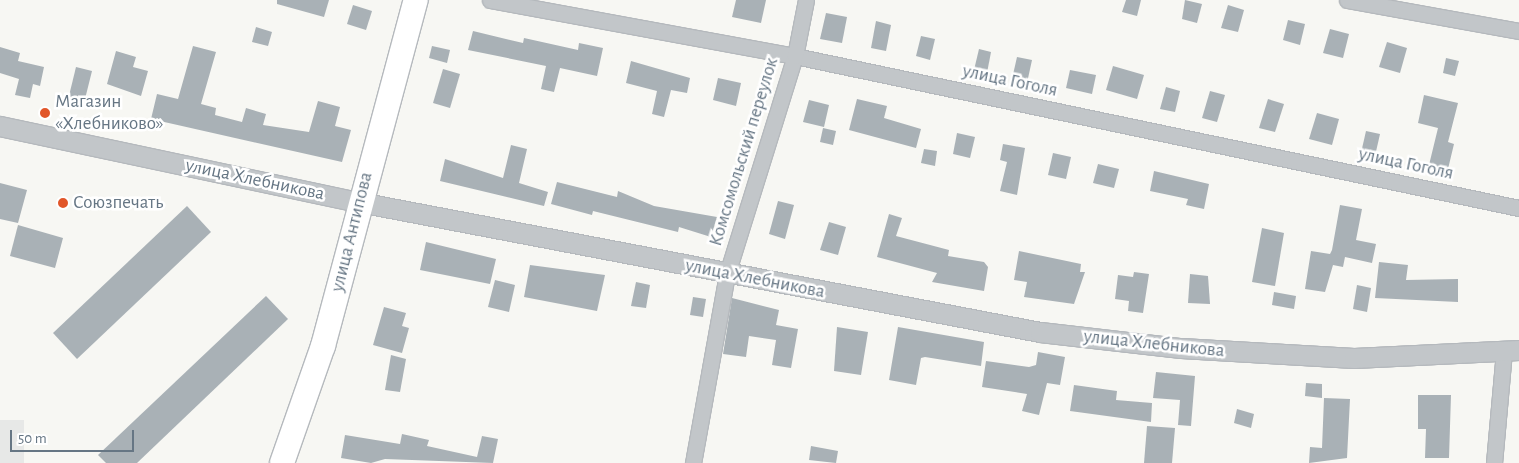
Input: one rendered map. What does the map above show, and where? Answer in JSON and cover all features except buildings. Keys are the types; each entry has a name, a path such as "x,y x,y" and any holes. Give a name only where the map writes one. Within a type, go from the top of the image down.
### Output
{"main road":[{"name":"улица Антипова","path":"282,463 323,346 359,202 416,0"}],"street":[{"name":"улица Гоголя","path":"490,0 795,56 1519,208"},
{"name":"Комсомольский переулок","path":"693,463 727,274 795,56 806,0"},
{"path":"1347,0 1519,30"},
{"name":"улица Хлебникова","path":"0,126 359,202 727,274 1040,332 1181,348 1354,358 1511,351"},
{"path":"1494,463 1511,351"}],"shaded area":[{"path":"0,420 24,420 24,463 0,463"}],"place":[{"name":"Магазин «Хлебниково»","path":"45,113"},
{"name":"Союзпечать","path":"63,203"}]}
